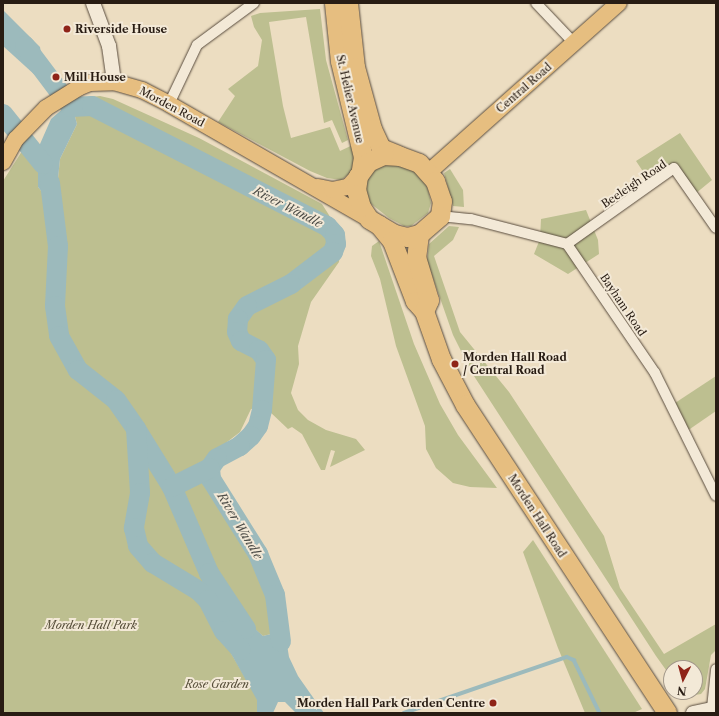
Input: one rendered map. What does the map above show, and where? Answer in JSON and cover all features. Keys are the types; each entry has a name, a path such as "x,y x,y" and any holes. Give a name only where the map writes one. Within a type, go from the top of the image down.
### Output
{"highway":[{"name":"St. Helier Avenue","path":"334,3 340,61 363,157 359,173"},
{"name":"St. Helier Avenue","path":"348,3 355,67 372,129 382,148 400,156"},
{"path":"359,173 374,158 400,156 419,163 429,172 439,190 442,201 440,216 419,234 401,236 374,222"},
{"name":"Morden Hall Road","path":"359,173 356,190 374,222 392,241 415,301 424,311 441,359 465,405 667,713"},
{"name":"Morden Hall Road","path":"419,234 416,257 429,300 424,311"}],"main road":[{"name":"Central Road","path":"429,172 619,3"},
{"name":"Morden Road","path":"3,162 16,139 46,108 78,88 102,82 114,82 142,90 169,104 374,222"},
{"name":"Morden Road","path":"313,186 339,189 348,187 359,173"}],"street":[{"path":"94,3 109,46 114,82"},
{"path":"169,104 197,45 254,3"},
{"path":"536,3 574,43"},
{"name":"Beeleigh Road","path":"567,244 674,168 716,228"},
{"path":"440,216 471,219 567,244"},
{"name":"Bayham Road","path":"567,244 655,372 716,496"},
{"path":"693,713 714,708 716,668"}],"green space":[{"path":"320,9 326,60 348,140 342,143 332,120 324,123 306,17 269,22 283,106 291,138 330,127 340,151 357,143 352,172 341,180 327,178 310,171 218,122 235,96 228,89 258,66 262,40 254,27 251,16 260,13"},
{"path":"100,96 113,99 199,138 322,204 339,231 342,240 339,262 311,302 298,346 299,364 291,393 298,410 308,420 326,430 356,439 365,450 330,467 335,451 331,450 325,470 321,470 302,434 292,427 288,429 268,410 258,408 251,409 240,432 209,456 203,476 208,487 248,549 270,596 275,622 271,634 263,636 232,609 241,627 243,640 237,642 231,635 224,641 258,700 257,713 3,713 3,181 24,148 38,171 38,187 55,208 60,159 77,124 73,109 90,111 95,103 80,98"},
{"path":"680,133 712,180 695,194 675,166 650,182 636,161"},
{"path":"387,164 412,169 423,178 428,189 431,203 428,213 411,226 404,226 389,218 370,203 365,195 365,175"},
{"path":"450,169 463,190 464,207 453,206 444,173"},
{"path":"586,210 598,240 599,254 568,274 534,254 540,239 541,219"},
{"path":"449,226 459,227 453,240 434,256 460,332 509,392 604,536 620,588 664,654 716,624 716,650 711,655 705,689 703,692 703,660 663,660 663,666 472,373 453,335 427,261 429,244"},
{"path":"379,241 414,344 440,404 458,435 497,488 470,487 453,483 436,468 426,449 425,426 396,346 380,279 371,256 372,246"},
{"path":"716,376 716,411 687,431 675,403"},
{"path":"533,540 642,709 633,713 585,713 558,648 523,552"}],"water":[{"path":"3,10 40,47 44,71 36,76 3,46"},
{"path":"66,106 73,109 77,124 60,159 55,208 38,187 38,171 24,148 29,139 36,146 40,144 51,119"},
{"path":"231,607 263,636 271,634 275,629 274,616 279,615 283,620 289,657 298,676 324,713 296,713 285,702 278,702 273,713 257,713 257,700 224,641 224,631 238,642 243,640 241,627"}],"waterway":[{"name":"River Wandle","path":"3,27 25,46 71,107 92,106 327,226 335,235 336,244 333,252 291,284 247,306 238,319 237,332 241,341 259,350 266,360 262,410 258,426 251,436 240,446 217,458 210,468 211,479 258,554 275,595 281,642"},
{"name":"River Wandle","path":"3,114 43,164"},
{"name":"River Wandle","path":"50,183 58,246 55,306 59,336 78,370 116,400 136,429 172,487 209,573 246,629"},
{"path":"136,429 140,493 134,528 138,546 153,563 199,591 208,600 224,631 241,650"},
{"path":"172,487 210,468"},
{"path":"404,713 567,657 574,660 600,713"}],"place":[{"name":"Riverside House","path":"67,29"},
{"name":"Mill House","path":"56,77"},
{"name":"Morden Hall Road / Central Road","path":"455,364"},
{"name":"Morden Hall Park Garden Centre","path":"493,703"}],"park label":[{"name":"Morden Hall Park","path":"91,625"},
{"name":"Rose Garden","path":"217,684"}]}
